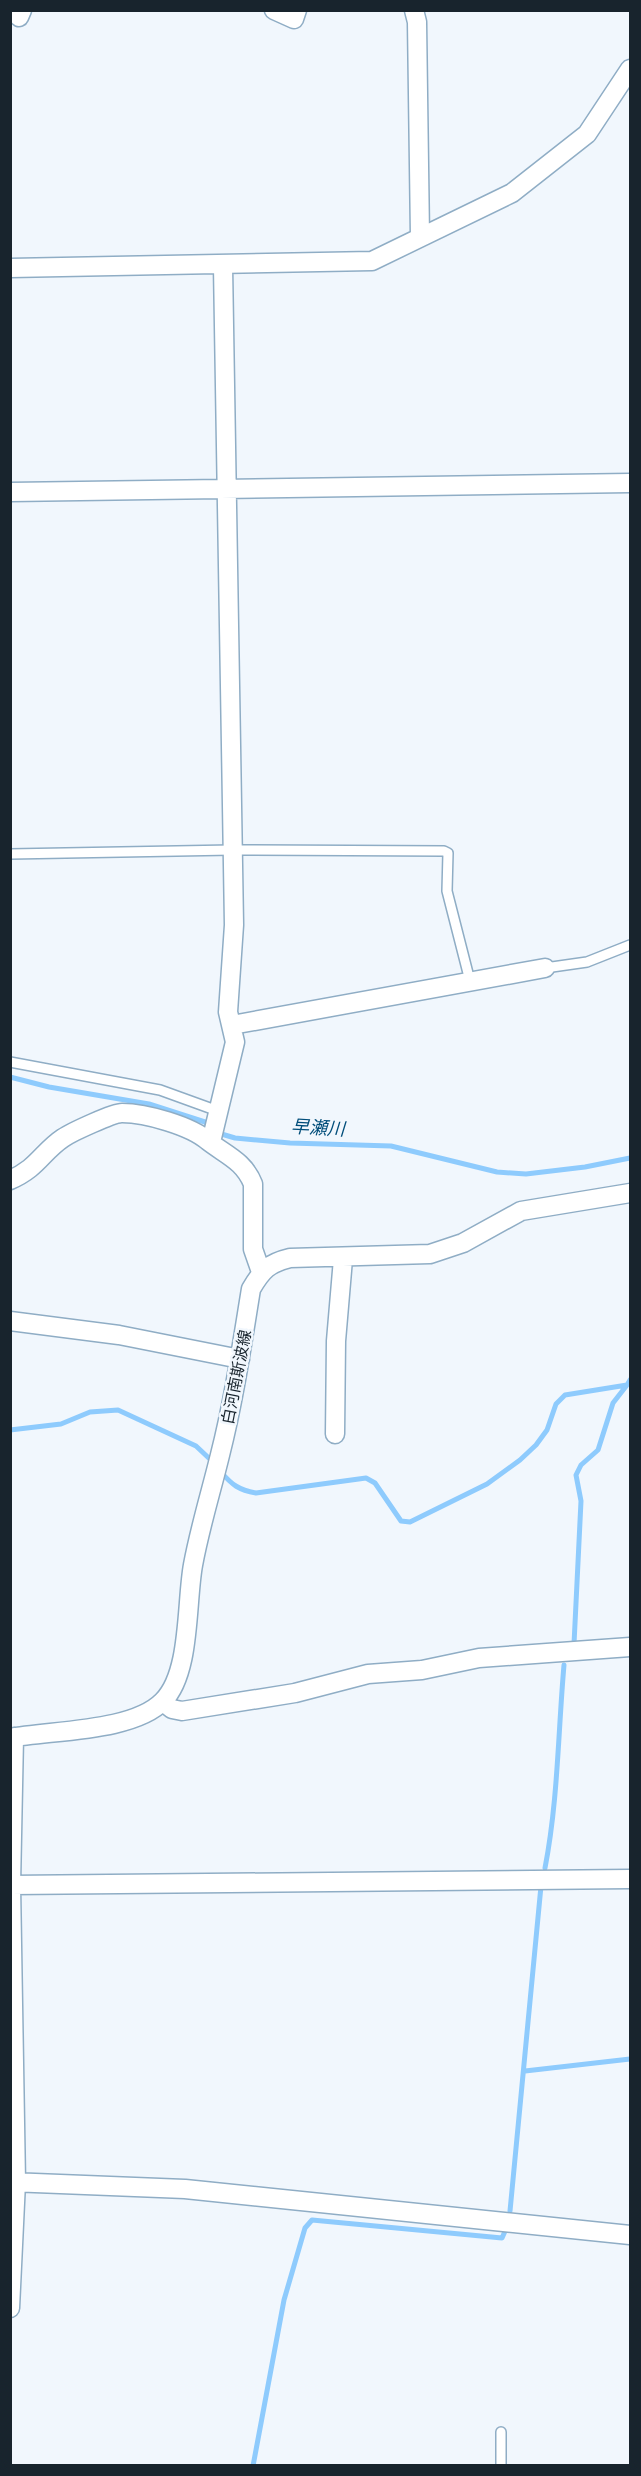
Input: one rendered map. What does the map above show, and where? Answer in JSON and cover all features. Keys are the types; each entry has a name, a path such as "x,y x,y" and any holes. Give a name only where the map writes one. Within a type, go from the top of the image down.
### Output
{"street":[{"path":"274,10 294,19 297,10"},
{"path":"414,10 417,22 420,237"},
{"path":"10,268 223,266 372,261 512,194 587,134 630,69"},
{"path":"223,266 234,925 228,1012 235,1042 214,1128 253,1184 253,1249 261,1272 272,1262 290,1258 430,1254 463,1243 521,1211 630,1193"},
{"path":"10,492 630,483"},
{"path":"232,1025 545,968"},
{"path":"10,1180 26,1173 63,1138 120,1112 160,1119 202,1134 214,1128"},
{"path":"335,1434 336,1341 344,1258"},
{"name":"白河南斯波線","path":"163,1702 172,1690 178,1674 193,1566 207,1497 220,1456 240,1359 251,1289 261,1272"},
{"path":"10,1321 119,1335 240,1359"},
{"path":"10,2308 14,2182 12,1737 122,1721 151,1710 163,1702 172,1709 182,1711 295,1693 368,1674 422,1670 479,1658 630,1647"},
{"path":"11,1886 630,1879"},
{"path":"14,2182 185,2189 630,2235"}],"lane":[{"path":"10,854 232,850 448,853 447,891 470,981"},
{"path":"545,968 586,962 630,945"},
{"path":"10,1062 160,1090 214,1128"},
{"path":"501,2432 501,2466"}],"waterway":[{"name":"早瀬川","path":"10,1077 49,1087 149,1104 205,1122 211,1127"},
{"name":"早瀬川","path":"218,1133 235,1138 290,1143 391,1146 497,1172 526,1174 585,1167 630,1158"},
{"path":"221,1472 236,1486 256,1493 366,1478 375,1483 401,1521 410,1522 487,1484 520,1460 536,1445 547,1430 556,1404 565,1395 627,1385 630,1380"},
{"path":"574,1644 581,1501 576,1475 581,1465 598,1450 613,1403 627,1385"},
{"path":"10,1430 61,1424 90,1412 118,1410 196,1446 213,1462"},
{"path":"545,1868 555,1792 564,1665"},
{"path":"510,2211 541,1886"},
{"path":"525,2071 630,2059"},
{"path":"253,2466 284,2300 305,2228 312,2220 502,2238 506,2229"}]}
